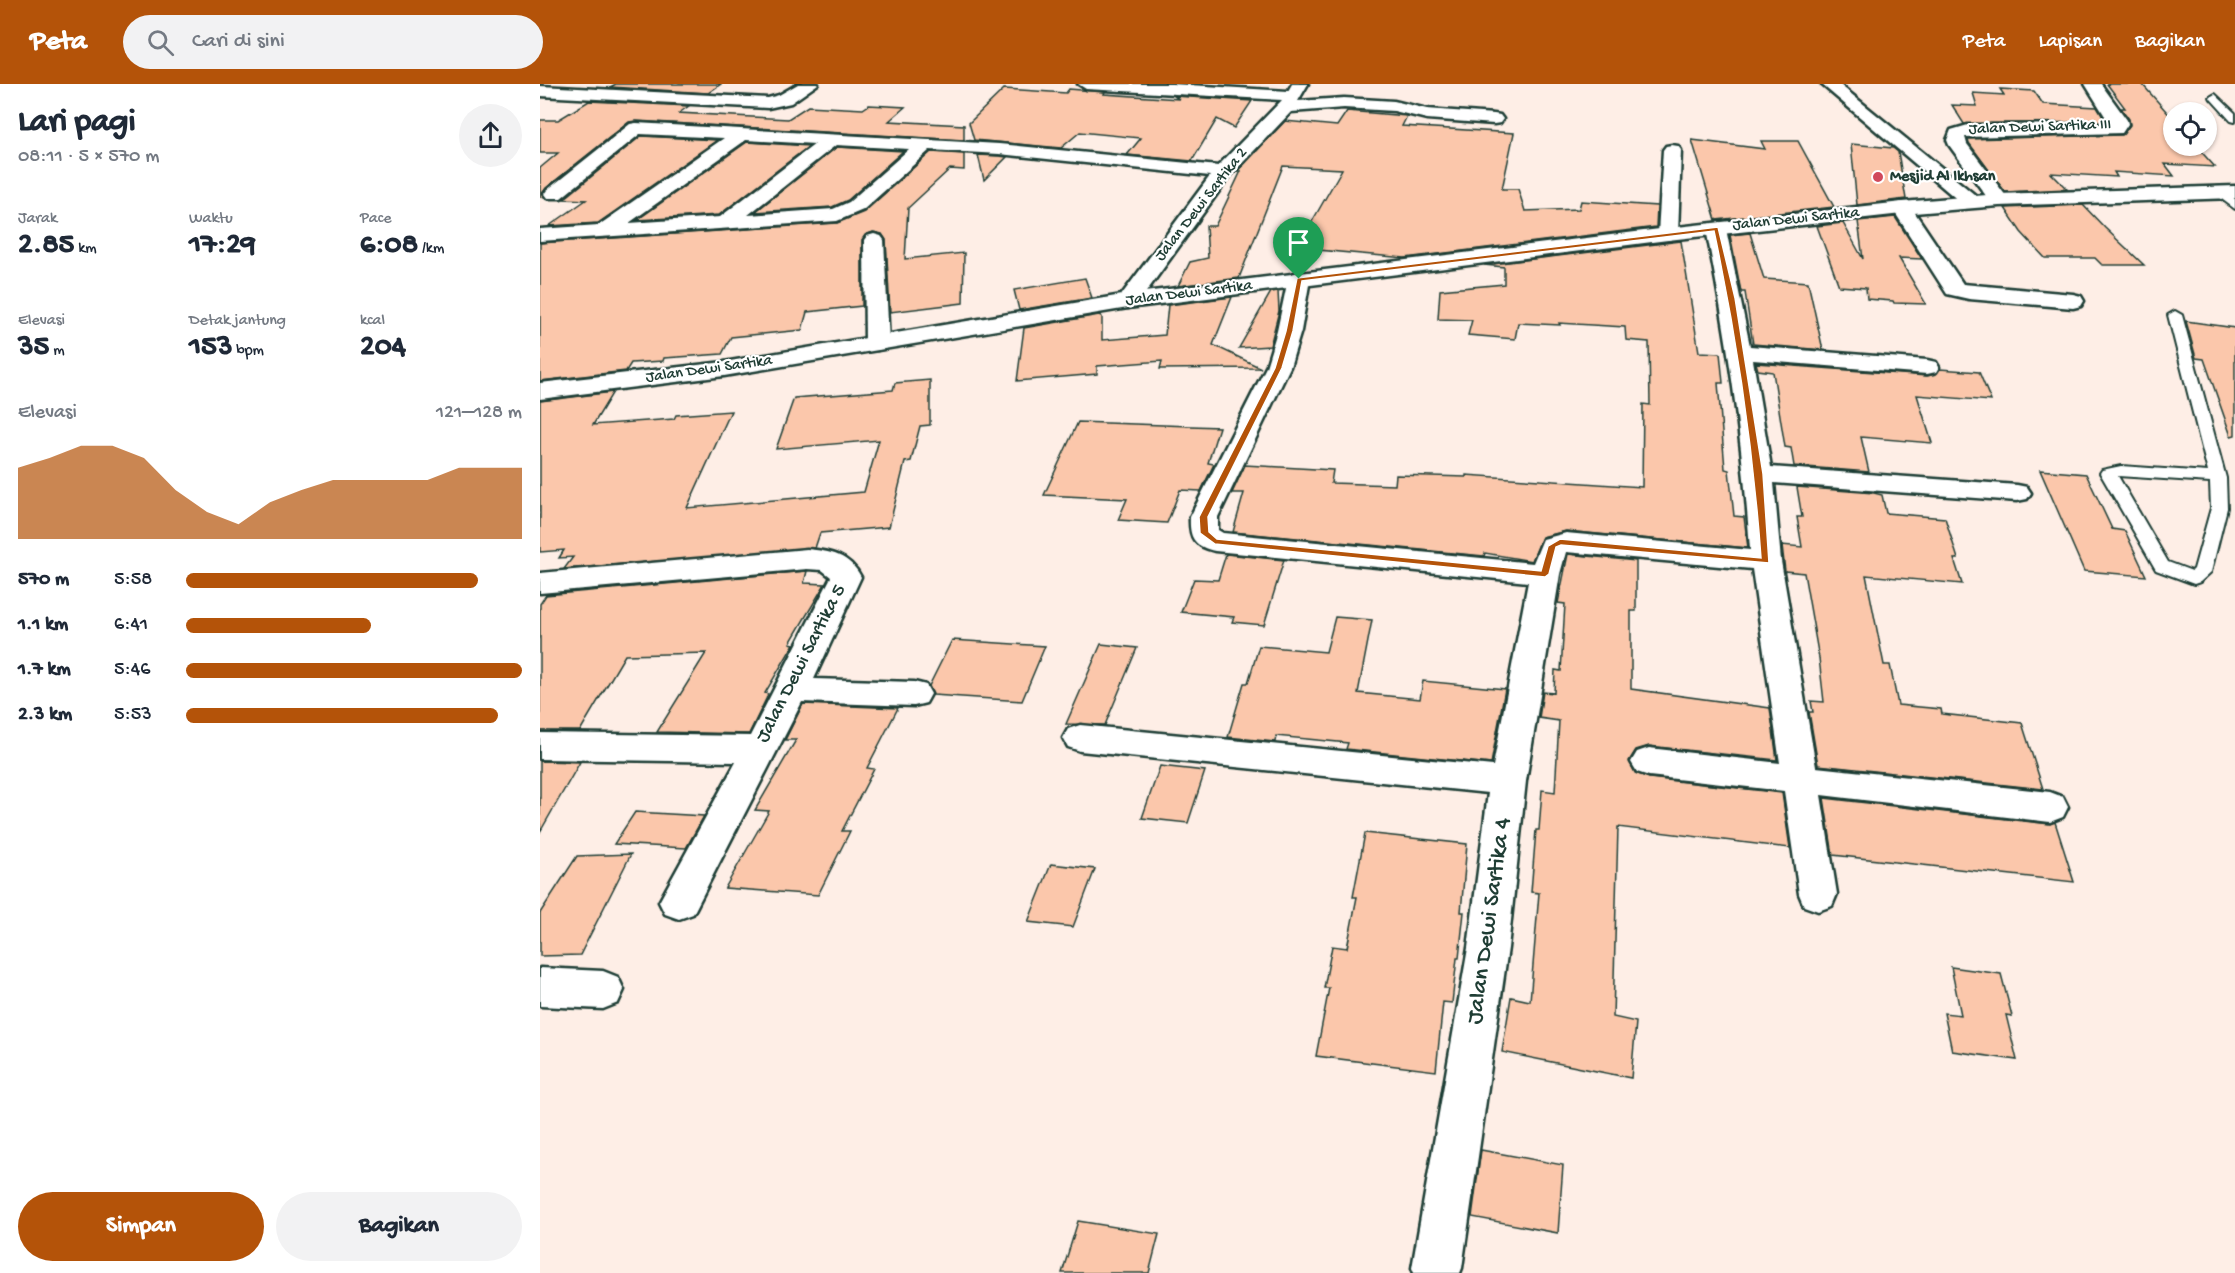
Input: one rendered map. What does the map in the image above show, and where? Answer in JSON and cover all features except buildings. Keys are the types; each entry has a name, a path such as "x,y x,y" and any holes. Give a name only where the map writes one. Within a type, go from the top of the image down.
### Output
{"street":[{"path":"540,91 768,103 785,99 810,84"},
{"path":"1086,84 1293,95 1402,107 1426,114 1494,118"},
{"path":"1829,84 1973,203"},
{"name":"Jalan Dewi Sartika III","path":"1999,200 1958,146 1957,134 1968,130 2116,129 2119,124 2118,120 2093,84"},
{"name":"Jalan Dewi Sartika 2","path":"1128,301 1224,172 1293,95"},
{"path":"554,194 671,99"},
{"path":"636,128 1022,150 1224,172"},
{"path":"604,231 742,134"},
{"path":"725,223 832,139"},
{"path":"540,235 837,215 848,212 926,144"},
{"path":"1668,234 1672,150"},
{"name":"Jalan Dewi Sartika","path":"540,391 706,372 1128,301 1668,234 1902,208 1999,200 2230,196"},
{"path":"1902,208 1955,289 2073,301"},
{"path":"1716,229 1731,298 1759,474 1766,561 1818,894"},
{"path":"874,240 877,343"},
{"path":"1299,279 1289,331 1278,368 1204,517 1204,533 1215,542 1545,574"},
{"path":"1740,352 1927,367"},
{"path":"1759,474 2017,494"},
{"name":"Jalan Dewi Sartika 4","path":"1437,1268 1488,948 1508,781 1552,546 1560,542 1766,561"},
{"name":"Jalan Dewi Sartika 5","path":"540,583 807,559 834,563 845,573 846,578 792,690 679,902"},
{"path":"792,690 914,694"},
{"path":"1080,738 1508,781"},
{"path":"540,746 760,749"},
{"path":"1649,762 2050,807"},
{"path":"540,987 603,990"}],"lane":[{"path":"2215,97 2235,119"},
{"path":"2175,315 2227,509 2202,572 2194,578 2170,571 2160,563 2108,472 2218,478"}],"place":[{"name":"Mesjid Al Ikhsan","path":"1878,177"}],"route":[{"path":"1716,229 1731,298 1759,474 1766,561 1560,542 1552,546 1545,574 1215,542 1204,533 1204,517 1278,368 1285,349 1299,279 1716,229"}]}
